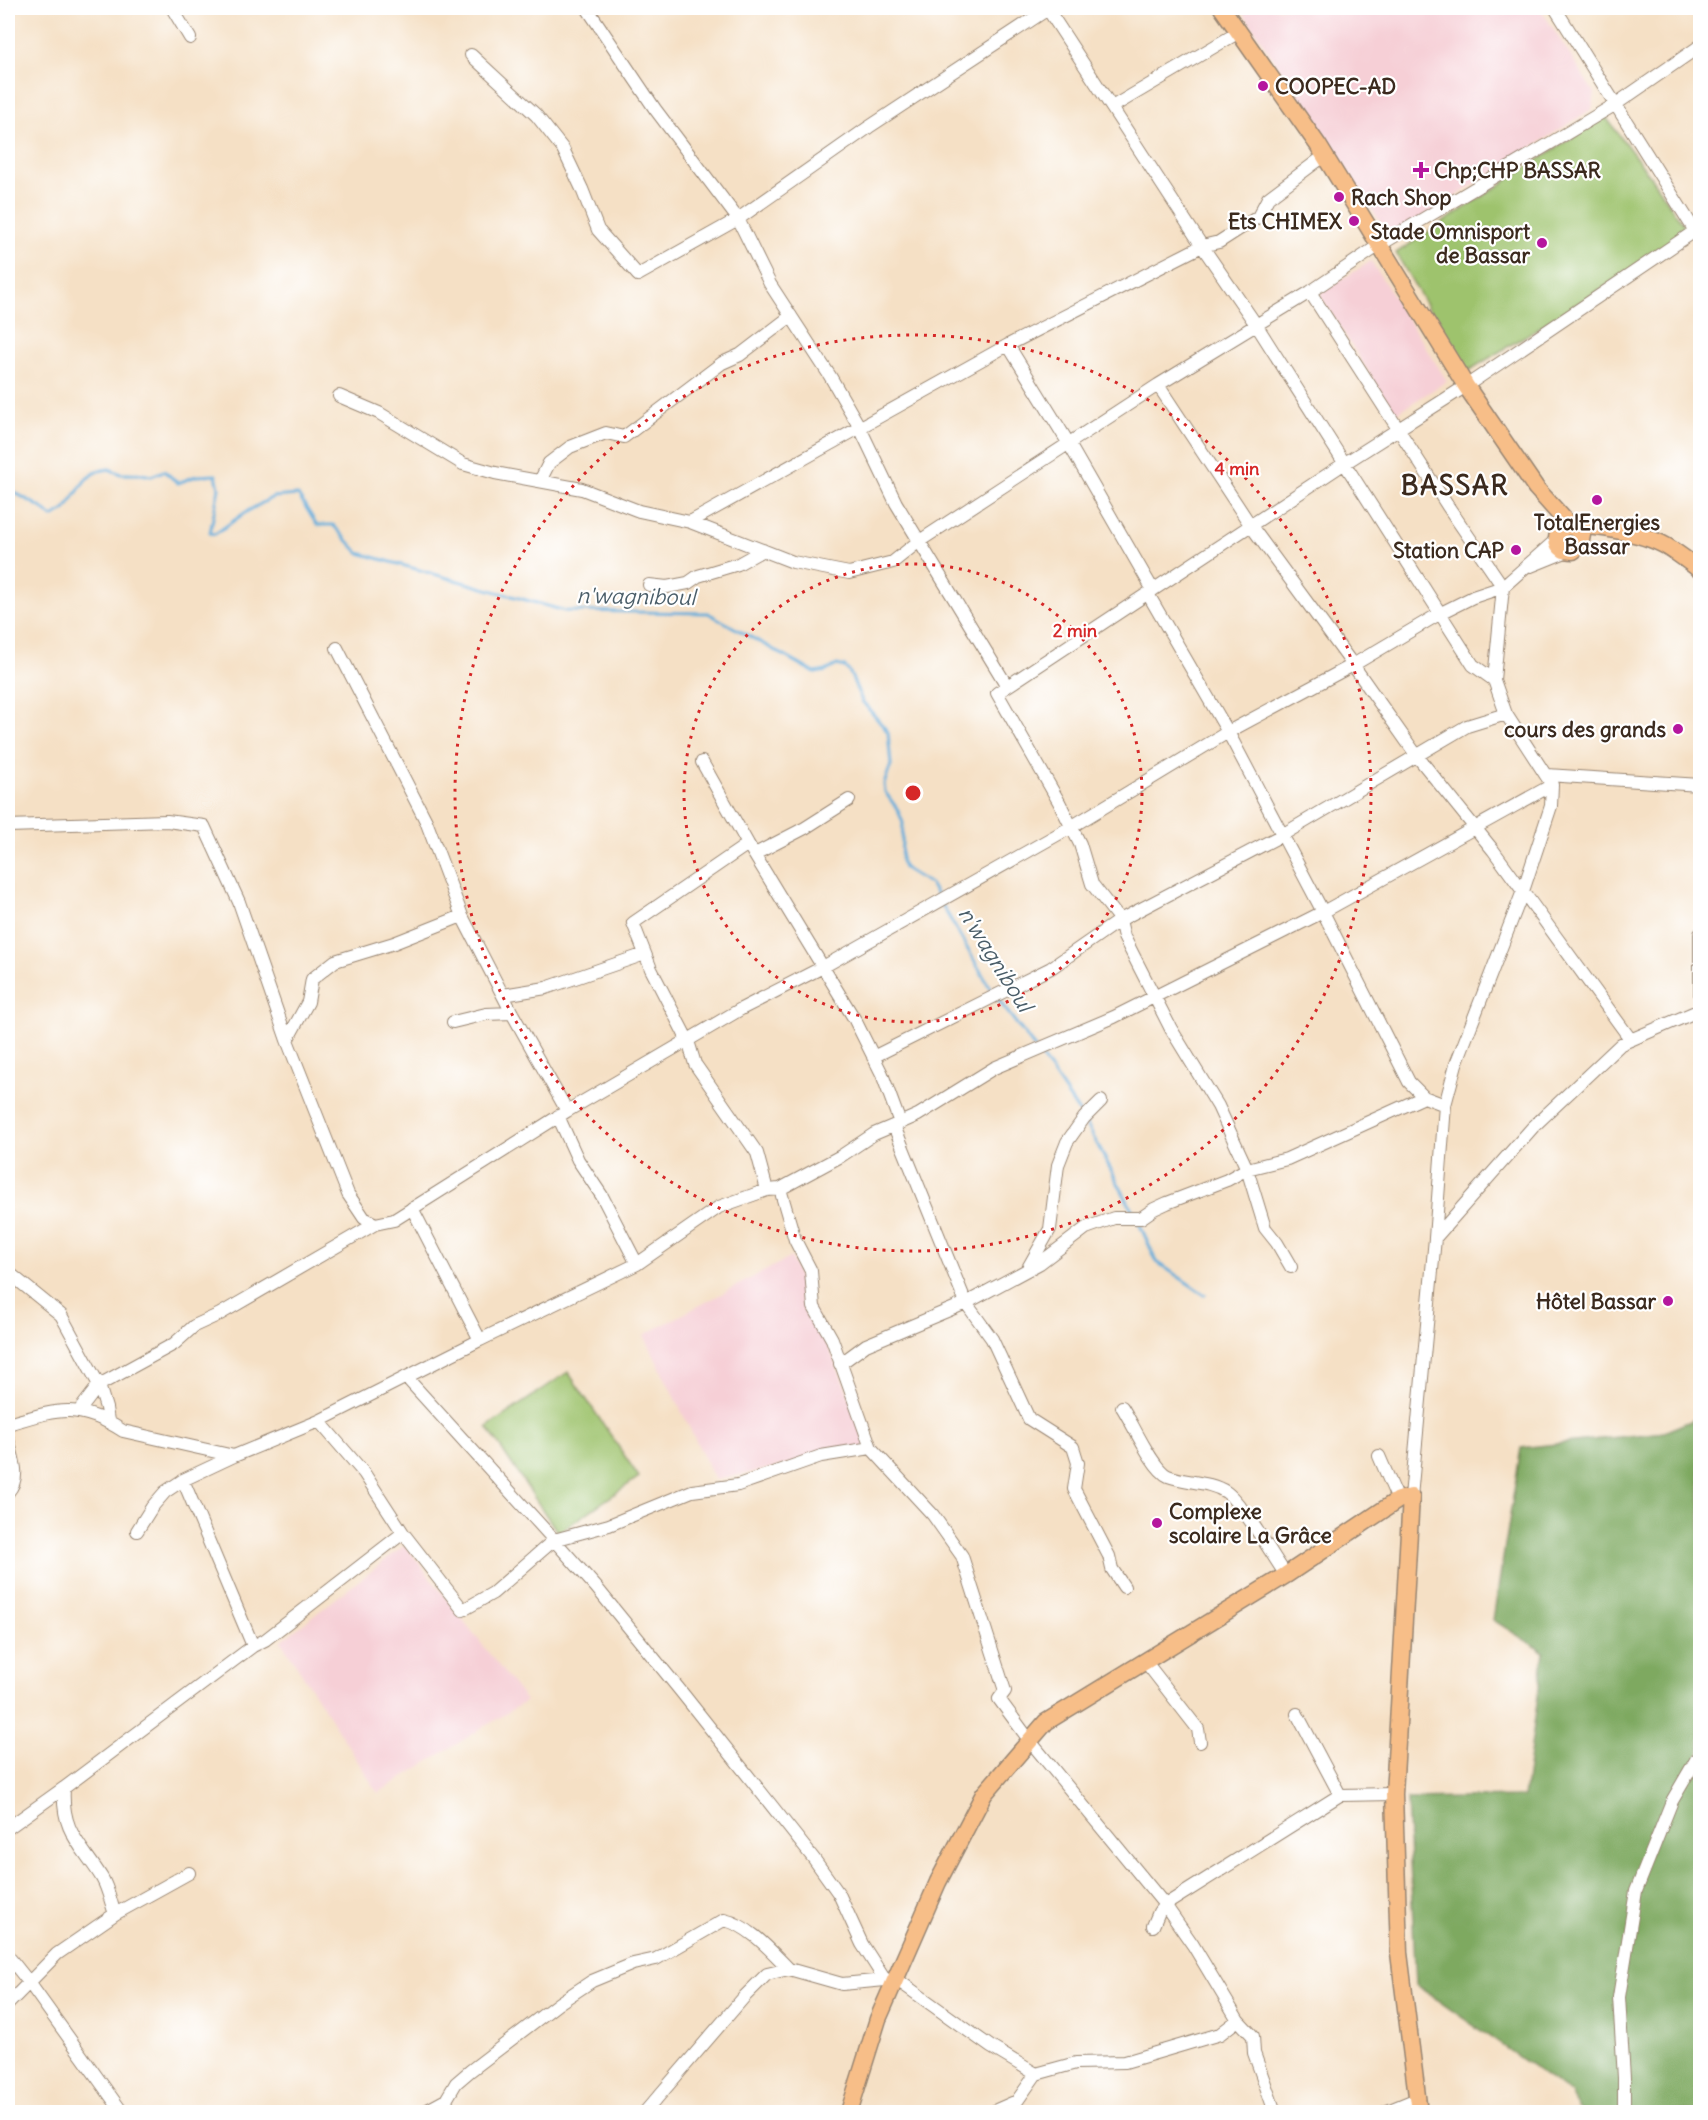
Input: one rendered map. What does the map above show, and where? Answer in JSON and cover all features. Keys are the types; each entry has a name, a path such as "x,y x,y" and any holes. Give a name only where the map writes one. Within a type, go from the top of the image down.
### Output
{"main road":[{"path":"1222,8 1324,156 1467,386 1568,537 1600,527 1639,535 1666,546 1701,570"},
{"path":"849,2112 891,1980 938,1882 984,1794 1046,1722 1286,1575 1404,1498"},
{"path":"1404,1498 1394,1794 1399,1953 1419,2105"}],"street":[{"path":"172,8 190,38"},
{"path":"587,8 655,109 738,219 770,284 830,376 860,428 896,503 918,542 1007,686"},
{"path":"471,55 536,116 563,149 598,230 638,275 738,219 869,127 1048,8 1202,246 1257,326 1439,614 1473,665 1494,680"},
{"path":"1291,1267 1277,1242 1265,1228 1246,1169 1218,1106 1171,1029 1124,937 1120,920 1092,884 1080,844 1059,802 997,693 1345,463 1699,235 1555,8"},
{"path":"1112,107 1239,32"},
{"path":"339,396 379,413 463,464 495,473 582,489 639,511 690,522 793,562 849,573 893,562 918,542 1158,385 1257,326 1378,246 1616,104 1701,46"},
{"path":"690,522 1008,345 1202,246 1219,242 1258,217 1268,198 1324,156"},
{"path":"1310,292 1447,505 1503,587 1494,680 1506,714 1550,780 1551,806 1523,891 1455,1064 1444,1105 1435,1238 1404,1498"},
{"path":"540,481 549,463 570,447 606,434 624,436 722,363 740,355 791,316"},
{"path":"1008,345 1069,444 1228,732 1409,1082 1424,1097 1444,1105"},
{"path":"1158,385 1251,526 1417,756 1476,828 1630,1040"},
{"path":"79,1411 99,1385 174,1344 194,1326 220,1314 375,1224 394,1220 563,1113 741,1009 823,967 1071,827 1228,732 1353,665 1439,614 1473,597 1503,587 1522,570 1568,537"},
{"path":"649,585 667,587 688,583 698,576 738,564 763,550"},
{"path":"336,648 426,821 462,916 563,1113 578,1160 602,1196 637,1264"},
{"path":"873,1057 1051,968 1120,920 1282,835 1467,726 1506,714"},
{"path":"702,762 855,1020 873,1057 966,1303 992,1339 1029,1419 1073,1447 1078,1463 1074,1489 1109,1556 1112,1569 1124,1587"},
{"path":"138,1531 165,1492 183,1480 319,1421 637,1264 719,1207 766,1190 780,1189 841,1156 874,1134 918,1115 994,1068 1114,1017 1323,912 1476,828 1550,780 1701,785"},
{"path":"766,1190 757,1153 695,1064 688,1041 651,969 633,923 752,849 805,828 849,800"},
{"path":"8,826 167,821 204,826 238,902 287,1040 348,1194 364,1218 375,1224"},
{"path":"287,1040 308,1002 312,979 335,961 394,943 462,916"},
{"path":"1435,1238 1533,1127 1621,1044 1700,1010 1701,934"},
{"path":"504,995 546,988 645,954"},
{"path":"453,1022 486,1014 512,1013"},
{"path":"840,1364 866,1345 966,1303 1026,1271 1086,1228 1114,1218 1141,1218 1154,1209 1227,1180 1246,1169 1287,1159 1424,1097"},
{"path":"1026,1271 1050,1229 1058,1165 1067,1142 1084,1118 1101,1101"},
{"path":"780,1189 795,1240 811,1271 814,1307 832,1339 871,1448 933,1515 962,1556 1005,1692 999,1699 1030,1741 1165,1905 1193,1945 1238,2020 1253,2036 1254,2054 1275,2112"},
{"path":"412,1208 480,1340"},
{"path":"8,1272 61,1315 99,1385 108,1421"},
{"path":"406,1377 596,1587 661,1670 683,1694 814,1859 839,1894 862,1944 891,1980 991,2047 1036,2074"},
{"path":"1122,1407 1153,1463 1166,1475 1226,1492 1286,1575"},
{"path":"8,1424 54,1410 79,1411 108,1421 123,1431 234,1456"},
{"path":"319,1421 364,1473 403,1533 463,1610 493,1593 554,1540 609,1525 692,1491 738,1485 821,1456 871,1448"},
{"path":"8,1439 17,1473 13,1486 8,1492"},
{"path":"1379,1456 1404,1498"},
{"path":"183,1480 253,1646"},
{"path":"8,1828 253,1646 265,1640 403,1533"},
{"path":"1145,1661 1197,1728 1200,1742"},
{"path":"1297,1714 1340,1795"},
{"path":"1624,2112 1619,1997 1636,1891 1672,1801 1701,1753"},
{"path":"64,1788 63,1807 72,1836 104,1881 115,1914"},
{"path":"1153,1926 1165,1905 1340,1795 1394,1794"},
{"path":"8,2004 28,1981 57,1954 115,1914 189,1873"},
{"path":"424,2112 446,2100 456,2083 559,2002 592,1981 633,1964 656,1959 724,1920 747,1931 789,1969"},
{"path":"8,1956 122,2112"},
{"path":"645,2112 745,1996 767,1974 789,1969 842,1984 891,1980"},
{"path":"992,2112 1017,2101 1036,2074 1076,2063 1125,2062 1220,2034 1238,2020"},
{"path":"1385,2112 1419,2105"}],"shaded area":[{"name":"Chp;CHP BASSAR","path":"1240,8 1540,8 1595,94 1592,109 1397,234 1386,231"},
{"path":"1371,261 1447,381 1395,414 1319,294"},
{"path":"791,1257 871,1448 715,1480 644,1335"},
{"path":"405,1545 526,1701 378,1793 281,1641"}],"green space":[{"name":"Stade Omnisport de Bassar","path":"1605,116 1688,232 1621,277 1465,373 1396,253"},
{"path":"568,1372 639,1477 558,1533 487,1427"},
{"path":"1700,1417 1700,2112 1581,2112 1571,2094 1416,1985 1407,1799 1524,1797 1544,1652 1493,1620 1521,1448 1664,1432"}],"waterway":[{"name":"n'wagniboul","path":"8,491 42,508 52,517 65,510 86,479 98,471 109,469 121,474 151,476 164,471 178,483 196,476 216,475 219,488 210,533 215,534 246,512 273,497 298,495 317,525 333,525 359,553 565,611 708,613 815,673 826,671 837,665 845,667 862,701 888,732 891,765 884,784 885,792 898,810 903,823 901,861 904,868 930,884 938,897"},
{"name":"n'wagniboul","path":"941,903 993,993"},
{"name":"n'wagniboul","path":"997,998 1035,1048"},
{"name":"n'wagniboul","path":"1039,1053 1081,1115"},
{"name":"n'wagniboul","path":"1086,1123 1135,1215"},
{"name":"n'wagniboul","path":"1138,1221 1157,1262 1205,1295"}],"place":[{"name":"COOPEC-AD","path":"1263,86"},
{"name":"Chp;CHP BASSAR","path":"1421,170"},
{"name":"Rach Shop","path":"1339,197"},
{"name":"Ets CHIMEX","path":"1354,221"},
{"name":"Stade Omnisport de Bassar","path":"1542,243"},
{"name":"TotalEnergies Bassar","path":"1597,500"},
{"name":"Station CAP","path":"1516,550"},
{"name":"cours des grands","path":"1678,729"},
{"name":"Hôtel Bassar","path":"1668,1301"},
{"name":"Complexe scolaire La Grâce","path":"1157,1523"}],"district":[{"name":"BASSAR","path":"1455,485"}]}
